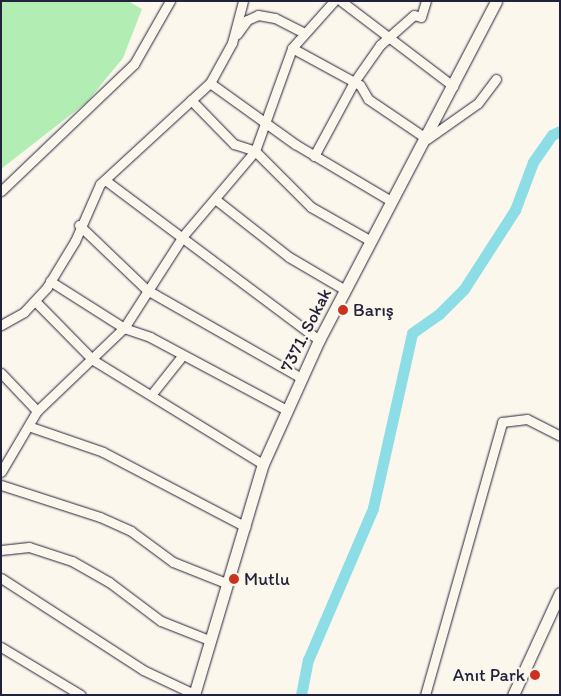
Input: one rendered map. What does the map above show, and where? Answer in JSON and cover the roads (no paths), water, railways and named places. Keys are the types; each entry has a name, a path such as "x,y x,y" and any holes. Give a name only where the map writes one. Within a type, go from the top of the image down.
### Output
{"street":[{"path":"1,191 134,64 170,1"},
{"path":"232,43 244,1"},
{"path":"2,469 32,427 37,411 93,360 124,328 183,236 255,151 264,121 292,48 302,32 334,1"},
{"path":"341,1 388,40 453,86"},
{"path":"314,156 354,82 388,40 414,15 424,14 426,1"},
{"name":"7371. Sokak","path":"194,694 226,583 246,527 263,464 319,340 392,201 427,140 496,1"},
{"path":"1,326 35,301 50,280 76,241 79,225 105,180 210,83 246,20 258,15 275,18 302,32"},
{"path":"292,48 354,82 368,99 427,140 478,103 496,79"},
{"path":"210,83 314,156 392,201"},
{"path":"191,100 234,144 255,151 311,207 371,242"},
{"path":"105,180 183,236 319,340"},
{"path":"215,199 289,257 345,290"},
{"path":"79,225 147,290 301,378"},
{"path":"50,280 124,328 287,410"},
{"path":"35,301 93,360 263,464"},
{"path":"151,395 182,356"},
{"path":"1,373 37,411"},
{"path":"425,695 502,422 527,418 560,436"},
{"path":"32,427 103,452 246,527"},
{"path":"1,485 100,517 131,531 173,562 226,583"},
{"path":"1,550 30,547 72,562 109,582 161,621 209,640"},
{"path":"1,578 143,670 194,694"},
{"path":"513,695 560,593"},
{"path":"1,647 82,695"}],"waterway":[{"path":"301,695 308,660 373,508 412,333 439,314 464,289 515,210 533,162 552,135 560,131"}],"place":[{"name":"Barış","path":"343,310"},
{"name":"Mutlu","path":"234,579"},
{"name":"Anıt Park","path":"535,675"}]}
